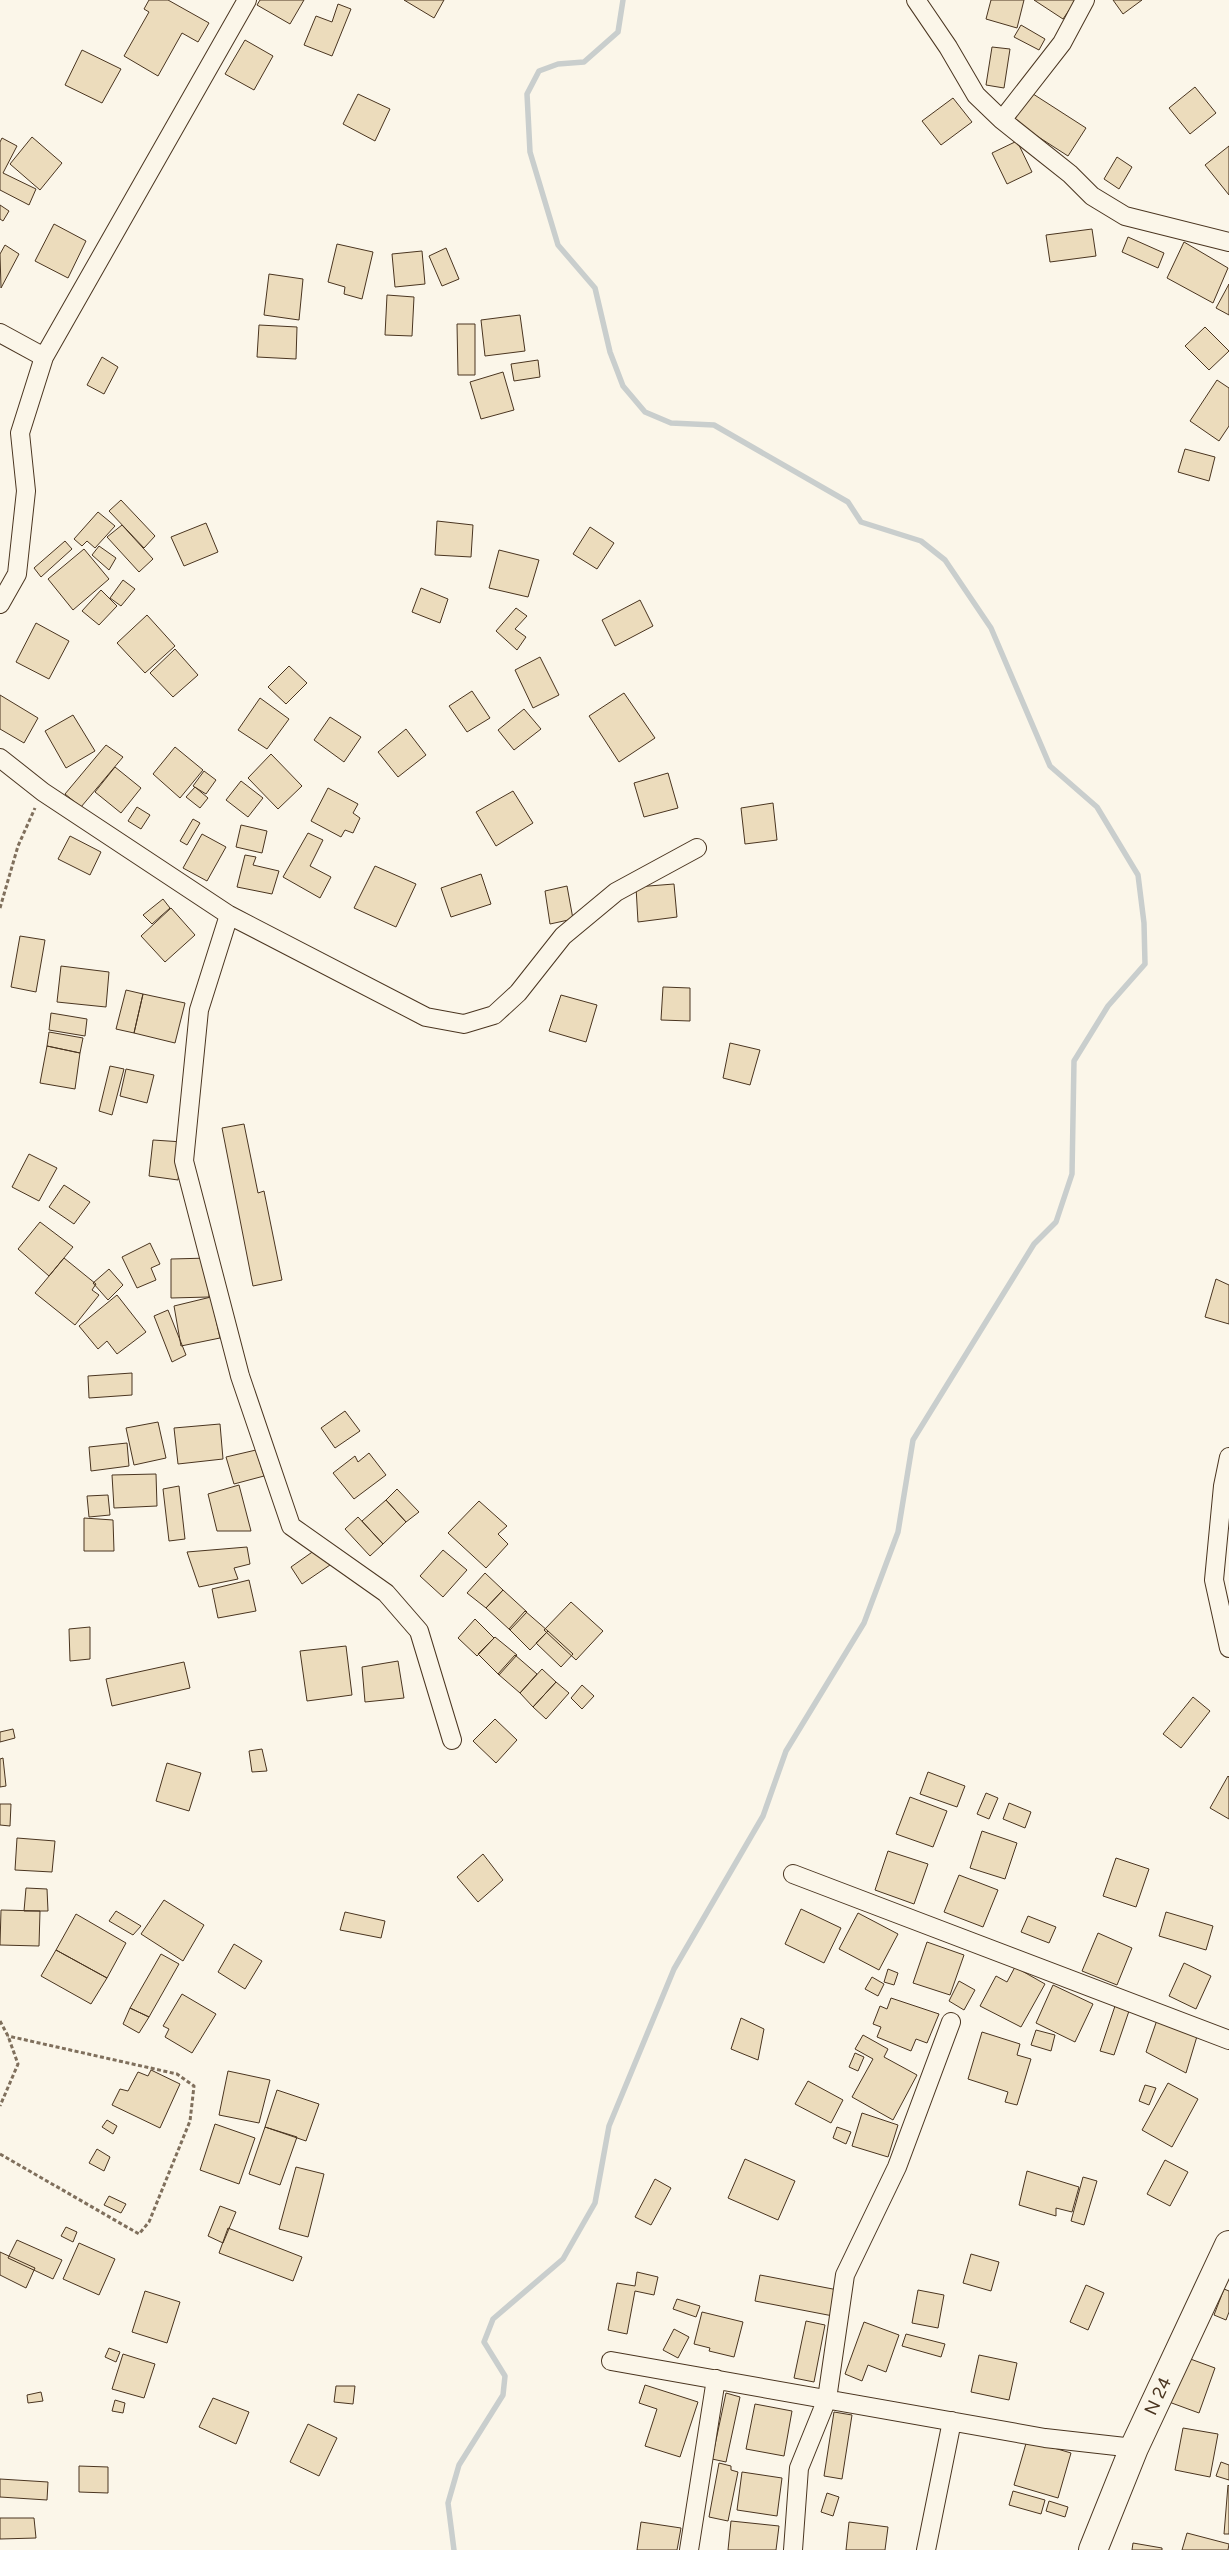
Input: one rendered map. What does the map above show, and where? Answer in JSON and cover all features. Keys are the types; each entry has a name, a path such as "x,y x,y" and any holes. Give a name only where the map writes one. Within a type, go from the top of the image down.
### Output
{"main road":[{"name":"N 24","path":"1093,2550 1134,2448 1229,2245"}],"street":[{"path":"0,604 17,574 26,491 20,433 44,357 247,0"},
{"path":"916,0 948,47 976,95 1002,120 1070,174 1092,196 1125,216 1229,242"},
{"path":"1002,120 1062,43 1085,0"},
{"path":"0,332 44,357"},
{"path":"0,758 43,792 229,915 426,1017 464,1024 494,1015 518,993 563,936 616,892 696,848"},
{"path":"229,915 199,1010 184,1161 240,1376 291,1526 386,1593 419,1631 452,1740"},
{"path":"1229,1457 1223,1486 1214,1580 1229,1648"},
{"path":"793,1874 1229,2040"},
{"path":"792,2550 798,2468 827,2398 846,2275 897,2167 951,2022"},
{"path":"611,2361 1046,2438 1134,2448"},
{"path":"689,2550 716,2379"},
{"path":"926,2550 952,2421"}],"path":[{"path":"0,908 18,846 43,792"},
{"path":"0,2021 8,2036 18,2064 0,2106"},
{"path":"0,2154 140,2234 149,2222 190,2120 194,2086 176,2074 8,2036"}],"building":[{"path":"149,0 168,0 209,23 198,42 182,33 158,76 124,56 149,12 144,9"},
{"path":"260,0 304,0 290,24 257,5"},
{"path":"404,0 444,0 434,18"},
{"path":"991,0 1024,0 1017,28 986,19"},
{"path":"1034,0 1076,0 1063,19"},
{"path":"1113,0 1142,0 1123,14"},
{"path":"338,4 351,9 332,56 304,45 316,16 332,22"},
{"path":"1021,25 1045,39 1039,50 1014,37"},
{"path":"245,40 273,56 254,90 225,74"},
{"path":"992,47 1010,49 1004,88 986,85"},
{"path":"82,50 121,69 102,103 65,85"},
{"path":"1195,87 1216,113 1190,134 1169,108"},
{"path":"1030,92 1086,128 1068,156 1012,120"},
{"path":"358,94 390,109 375,141 343,124"},
{"path":"953,98 972,122 941,145 922,121"},
{"path":"32,137 62,163 40,190 10,164"},
{"path":"2,138 17,146 3,173 36,189 29,205 0,190 0,142"},
{"path":"1017,141 1032,172 1007,184 992,153"},
{"path":"1229,146 1229,195 1205,165"},
{"path":"1117,157 1132,167 1119,189 1104,179"},
{"path":"0,205 9,211 3,221 0,219"},
{"path":"54,224 86,241 68,278 35,261"},
{"path":"1092,229 1096,256 1050,262 1046,235"},
{"path":"1128,237 1164,253 1158,268 1122,252"},
{"path":"1184,242 1228,268 1213,303 1167,278"},
{"path":"337,244 373,252 362,299 344,294 345,287 328,282"},
{"path":"5,245 19,254 1,288 0,254"},
{"path":"446,248 459,279 442,286 429,256"},
{"path":"422,251 425,284 395,287 392,254"},
{"path":"269,274 303,279 299,320 264,315"},
{"path":"1229,284 1229,315 1216,308"},
{"path":"387,295 414,297 412,336 385,335"},
{"path":"520,315 525,351 485,356 481,320"},
{"path":"457,324 475,324 475,375 458,375"},
{"path":"259,325 297,327 296,359 257,357"},
{"path":"1205,327 1229,351 1209,370 1185,346"},
{"path":"102,357 118,367 104,394 87,385"},
{"path":"538,360 540,377 514,381 511,364"},
{"path":"503,372 514,410 481,419 470,382"},
{"path":"1217,380 1229,388 1229,426 1219,441 1190,421"},
{"path":"1185,449 1215,457 1209,481 1178,472"},
{"path":"121,500 155,536 144,548 109,511"},
{"path":"98,512 115,526 95,548 87,541 82,546 74,539"},
{"path":"437,521 473,525 471,557 435,555"},
{"path":"206,523 218,552 184,566 171,537"},
{"path":"122,525 153,559 139,572 107,537"},
{"path":"590,527 614,543 597,569 573,554"},
{"path":"65,541 72,549 41,577 34,568"},
{"path":"99,546 116,558 109,570 92,555"},
{"path":"84,549 109,579 73,610 48,579"},
{"path":"499,550 539,560 528,597 489,588"},
{"path":"123,580 135,589 121,606 110,598"},
{"path":"421,588 448,599 440,623 412,612"},
{"path":"101,590 117,606 99,625 82,611"},
{"path":"640,600 653,626 615,646 602,620"},
{"path":"516,608 527,616 515,629 526,637 517,650 496,631"},
{"path":"147,615 175,646 145,673 117,643"},
{"path":"36,623 69,641 49,679 16,662"},
{"path":"175,649 198,675 173,697 150,673"},
{"path":"540,657 559,695 533,708 515,670"},
{"path":"289,666 307,683 286,704 268,687"},
{"path":"472,691 490,718 467,732 449,706"},
{"path":"624,693 655,738 619,762 589,716"},
{"path":"0,695 38,718 24,743 0,729"},
{"path":"260,698 289,719 267,749 238,730"},
{"path":"524,709 541,729 514,750 498,730"},
{"path":"73,715 95,751 66,768 45,731"},
{"path":"330,717 361,737 344,762 314,740"},
{"path":"406,729 426,755 398,777 378,752"},
{"path":"106,745 123,757 81,807 65,794"},
{"path":"175,747 203,770 180,798 153,774"},
{"path":"271,754 302,786 278,809 248,778"},
{"path":"115,767 141,788 121,813 95,792"},
{"path":"204,771 216,780 206,794 193,786"},
{"path":"668,773 678,808 644,817 634,783"},
{"path":"241,781 263,798 248,817 226,800"},
{"path":"195,787 208,798 200,808 186,797"},
{"path":"328,788 358,804 353,813 360,818 353,833 345,830 341,837 311,821"},
{"path":"513,791 533,823 496,846 476,812"},
{"path":"773,803 777,840 745,844 741,808"},
{"path":"137,807 150,815 141,829 128,821"},
{"path":"193,819 200,823 187,845 180,841"},
{"path":"241,825 267,831 262,853 236,847"},
{"path":"308,833 323,840 310,866 331,877 320,898 283,877"},
{"path":"202,834 226,847 207,881 183,868"},
{"path":"70,836 101,852 90,875 58,859"},
{"path":"245,855 256,857 253,865 279,871 272,894 237,887"},
{"path":"375,866 416,884 396,927 354,908"},
{"path":"481,874 491,904 451,917 441,888"},
{"path":"674,884 677,917 638,922 636,887"},
{"path":"567,886 573,919 550,924 545,891"},
{"path":"163,899 170,908 152,924 143,915"},
{"path":"171,908 195,935 165,962 141,936"},
{"path":"20,936 45,940 36,992 11,987"},
{"path":"61,966 109,972 106,1007 57,1002"},
{"path":"663,987 690,988 690,1021 661,1020"},
{"path":"126,990 143,994 134,1033 116,1029"},
{"path":"143,994 185,1003 175,1043 134,1033"},
{"path":"561,995 597,1005 586,1042 549,1031"},
{"path":"51,1013 87,1019 85,1036 49,1030"},
{"path":"49,1032 83,1038 80,1053 47,1046"},
{"path":"730,1043 760,1050 750,1085 723,1078"},
{"path":"47,1046 80,1053 75,1089 40,1083"},
{"path":"110,1066 124,1069 112,1115 99,1111"},
{"path":"126,1069 154,1075 147,1103 120,1096"},
{"path":"244,1124 258,1193 264,1191 282,1280 253,1286 222,1128"},
{"path":"153,1140 183,1142 178,1180 149,1176"},
{"path":"29,1154 57,1168 39,1201 12,1187"},
{"path":"64,1185 90,1202 74,1224 49,1207"},
{"path":"40,1222 73,1247 49,1276 18,1249"},
{"path":"150,1243 160,1264 151,1268 156,1280 137,1288 122,1257"},
{"path":"64,1258 96,1284 92,1290 99,1295 75,1325 35,1293"},
{"path":"209,1258 209,1297 171,1298 171,1259"},
{"path":"109,1269 123,1285 108,1300 93,1283"},
{"path":"1216,1279 1229,1285 1229,1324 1205,1317"},
{"path":"117,1295 146,1332 117,1354 107,1341 98,1349 79,1326"},
{"path":"211,1297 220,1338 181,1346 174,1306"},
{"path":"168,1310 186,1355 172,1362 154,1316"},
{"path":"132,1373 132,1395 89,1398 88,1376"},
{"path":"345,1411 360,1431 335,1448 321,1428"},
{"path":"158,1422 166,1458 134,1465 126,1428"},
{"path":"220,1424 223,1459 178,1464 174,1428"},
{"path":"127,1443 129,1466 91,1471 89,1447"},
{"path":"256,1450 264,1476 234,1484 226,1457"},
{"path":"369,1453 386,1475 354,1499 333,1473 355,1456 358,1462"},
{"path":"156,1474 157,1506 114,1508 112,1475"},
{"path":"239,1485 251,1531 217,1531 208,1494"},
{"path":"179,1486 185,1539 169,1541 163,1489"},
{"path":"397,1489 419,1512 406,1522 386,1500"},
{"path":"108,1495 110,1515 89,1517 87,1496"},
{"path":"386,1500 406,1522 383,1544 362,1521"},
{"path":"479,1501 507,1526 498,1534 508,1544 486,1568 448,1533"},
{"path":"358,1517 383,1544 370,1556 345,1529"},
{"path":"84,1518 113,1520 114,1551 84,1551"},
{"path":"247,1547 250,1564 234,1568 238,1579 199,1587 187,1552"},
{"path":"318,1548 330,1565 302,1584 291,1567"},
{"path":"443,1550 467,1570 443,1597 420,1576"},
{"path":"485,1573 503,1590 486,1608 467,1593"},
{"path":"249,1580 256,1611 218,1618 212,1589"},
{"path":"503,1590 527,1612 510,1630 486,1608"},
{"path":"571,1602 603,1631 576,1660 544,1630"},
{"path":"525,1611 548,1631 530,1650 509,1629"},
{"path":"475,1619 494,1638 477,1656 458,1638"},
{"path":"90,1627 90,1659 70,1661 69,1629"},
{"path":"548,1631 573,1654 561,1667 536,1643"},
{"path":"495,1637 517,1655 499,1675 478,1654"},
{"path":"346,1646 352,1695 307,1701 300,1651"},
{"path":"515,1655 537,1674 520,1693 498,1674"},
{"path":"398,1661 404,1698 365,1702 362,1667"},
{"path":"184,1662 190,1688 112,1706 106,1679"},
{"path":"542,1669 556,1682 533,1707 520,1693"},
{"path":"556,1682 569,1693 546,1719 533,1707"},
{"path":"582,1685 594,1696 582,1709 571,1698"},
{"path":"1193,1697 1210,1711 1181,1748 1163,1734"},
{"path":"495,1719 517,1740 496,1763 473,1741"},
{"path":"13,1729 15,1738 0,1742 0,1732"},
{"path":"262,1749 267,1771 252,1772 249,1751"},
{"path":"3,1758 6,1786 0,1787 0,1759"},
{"path":"167,1763 201,1773 189,1811 156,1801"},
{"path":"928,1772 965,1786 957,1807 920,1794"},
{"path":"1229,1777 1229,1819 1210,1808"},
{"path":"986,1793 998,1798 989,1819 977,1814"},
{"path":"910,1797 947,1811 933,1847 896,1834"},
{"path":"1009,1803 1031,1812 1025,1828 1003,1819"},
{"path":"0,1804 11,1804 10,1826 0,1825"},
{"path":"982,1831 1017,1843 1005,1879 970,1868"},
{"path":"17,1838 55,1841 52,1872 15,1870"},
{"path":"888,1851 928,1864 914,1904 875,1890"},
{"path":"483,1854 503,1880 478,1902 457,1877"},
{"path":"1116,1858 1149,1869 1136,1907 1103,1896"},
{"path":"959,1875 998,1890 983,1927 944,1912"},
{"path":"26,1888 47,1889 48,1911 24,1911"},
{"path":"164,1900 204,1925 183,1961 141,1934"},
{"path":"801,1909 841,1928 824,1963 785,1944"},
{"path":"1,1910 40,1911 39,1946 0,1945"},
{"path":"116,1911 141,1926 133,1935 109,1921"},
{"path":"345,1912 385,1921 381,1938 340,1930"},
{"path":"1166,1912 1213,1926 1206,1950 1159,1936"},
{"path":"858,1913 898,1934 879,1970 839,1949"},
{"path":"76,1914 126,1943 107,1978 56,1950"},
{"path":"1028,1916 1056,1927 1049,1943 1021,1932"},
{"path":"1098,1933 1132,1948 1117,1985 1082,1971"},
{"path":"927,1942 964,1955 950,1995 913,1983"},
{"path":"234,1944 262,1961 245,1989 218,1972"},
{"path":"56,1950 107,1978 91,2004 41,1976"},
{"path":"161,1954 179,1964 149,2017 130,2008"},
{"path":"1184,1963 1211,1976 1196,2009 1169,1996"},
{"path":"1015,1967 1045,1984 1021,2027 980,2006 996,1976 1007,1982"},
{"path":"888,1969 898,1973 894,1985 884,1982"},
{"path":"872,1977 884,1984 878,1996 865,1989"},
{"path":"959,1981 975,1990 964,2010 949,2001"},
{"path":"1053,1985 1093,2004 1075,2042 1036,2023"},
{"path":"182,1994 216,2014 192,2053 165,2037 169,2029 163,2026"},
{"path":"891,1998 939,2014 927,2043 916,2039 911,2051 877,2037 881,2027 873,2024 880,2006 887,2009"},
{"path":"1115,2006 1129,2011 1114,2055 1100,2051"},
{"path":"130,2008 149,2017 139,2033 123,2024"},
{"path":"1158,2017 1198,2033 1186,2073 1146,2052"},
{"path":"741,2018 764,2029 758,2060 731,2049"},
{"path":"1036,2030 1055,2035 1051,2051 1031,2045"},
{"path":"982,2032 1020,2044 1017,2055 1031,2059 1017,2105 1005,2102 1008,2092 968,2079"},
{"path":"863,2035 888,2049 884,2057 917,2075 893,2120 852,2097 873,2059 855,2049"},
{"path":"855,2053 864,2057 858,2071 849,2067"},
{"path":"151,2070 180,2084 160,2128 112,2105 120,2089 128,2091 138,2072 148,2076"},
{"path":"228,2071 270,2080 259,2123 219,2115"},
{"path":"808,2081 843,2100 831,2123 795,2104"},
{"path":"1168,2083 1198,2099 1172,2147 1142,2130"},
{"path":"1145,2085 1156,2088 1149,2105 1139,2101"},
{"path":"277,2090 319,2104 306,2141 265,2127"},
{"path":"862,2113 898,2125 888,2157 852,2146"},
{"path":"107,2120 117,2126 113,2134 102,2127"},
{"path":"215,2124 255,2138 239,2184 200,2170"},
{"path":"265,2127 297,2137 280,2185 249,2174"},
{"path":"837,2127 851,2132 846,2144 833,2138"},
{"path":"97,2149 110,2157 104,2171 89,2163"},
{"path":"745,2159 795,2181 778,2220 728,2198"},
{"path":"1165,2160 1188,2172 1170,2206 1147,2194"},
{"path":"296,2167 324,2174 308,2237 279,2229"},
{"path":"1027,2171 1079,2187 1072,2212 1056,2208 1056,2216 1019,2205"},
{"path":"1083,2177 1097,2181 1084,2225 1071,2221"},
{"path":"655,2179 671,2188 651,2225 635,2217"},
{"path":"109,2196 126,2204 121,2213 104,2205"},
{"path":"220,2206 236,2212 223,2243 208,2236"},
{"path":"66,2227 77,2232 73,2242 61,2236"},
{"path":"228,2228 302,2257 293,2281 219,2253"},
{"path":"17,2240 62,2260 53,2279 8,2258"},
{"path":"79,2243 115,2259 99,2295 63,2279"},
{"path":"0,2252 35,2268 26,2288 0,2275"},
{"path":"971,2254 999,2262 991,2291 963,2283"},
{"path":"637,2272 658,2277 654,2295 635,2291 627,2334 608,2330 617,2283 635,2286"},
{"path":"760,2275 838,2290 833,2316 755,2301"},
{"path":"1086,2285 1104,2293 1088,2330 1070,2322"},
{"path":"1224,2289 1229,2291 1229,2312 1226,2320 1214,2315"},
{"path":"918,2290 944,2295 938,2328 912,2323"},
{"path":"145,2291 180,2302 167,2343 132,2332"},
{"path":"677,2299 700,2306 696,2317 673,2309"},
{"path":"702,2312 743,2322 734,2357 709,2351 710,2348 694,2344"},
{"path":"806,2321 825,2325 814,2382 794,2378"},
{"path":"864,2322 899,2335 886,2372 868,2365 862,2381 845,2374"},
{"path":"674,2329 689,2337 678,2358 663,2350"},
{"path":"906,2334 945,2344 941,2357 902,2346"},
{"path":"109,2348 120,2352 116,2362 105,2357"},
{"path":"123,2354 155,2364 144,2398 112,2389"},
{"path":"979,2355 1017,2363 1009,2400 971,2392"},
{"path":"1185,2357 1215,2368 1199,2413 1169,2402"},
{"path":"645,2385 698,2402 680,2457 645,2446 657,2409 639,2403"},
{"path":"336,2386 355,2386 353,2404 334,2402"},
{"path":"41,2392 43,2401 28,2403 27,2395"},
{"path":"726,2393 740,2397 726,2462 712,2459"},
{"path":"213,2398 249,2412 236,2444 199,2427"},
{"path":"115,2400 125,2403 123,2413 112,2411"},
{"path":"755,2404 792,2411 784,2456 746,2449"},
{"path":"834,2412 852,2415 842,2479 824,2476"},
{"path":"308,2424 337,2438 319,2476 290,2462"},
{"path":"1183,2428 1218,2434 1210,2477 1175,2470"},
{"path":"1027,2440 1071,2453 1058,2498 1014,2485"},
{"path":"1221,2462 1229,2465 1229,2480 1216,2476"},
{"path":"719,2463 731,2466 731,2470 738,2472 728,2521 709,2517"},
{"path":"79,2466 108,2467 108,2493 79,2492"},
{"path":"742,2472 782,2478 777,2516 737,2510"},
{"path":"0,2479 48,2482 47,2500 0,2497"},
{"path":"1228,2485 1229,2534 1224,2534"},
{"path":"1013,2491 1045,2500 1041,2514 1009,2505"},
{"path":"827,2493 839,2497 833,2516 821,2512"},
{"path":"1049,2501 1068,2507 1065,2517 1046,2511"},
{"path":"0,2518 34,2518 36,2538 0,2539"},
{"path":"731,2521 779,2526 776,2550 728,2550"},
{"path":"641,2522 681,2528 677,2550 637,2550"},
{"path":"849,2522 888,2527 885,2550 846,2550"},
{"path":"1187,2533 1229,2544 1228,2550 1182,2550"},
{"path":"1133,2543 1162,2548 1162,2550 1132,2550"}],"waterway":[{"path":"454,2550 448,2503 459,2465 503,2395 505,2376 484,2342 493,2319 563,2259 595,2203 609,2126 674,1969 763,1816 786,1751 864,1623 898,1532 913,1440 1034,1244 1056,1222 1072,1174 1074,1061 1108,1006 1145,964 1144,923 1138,875 1097,807 1050,766 991,628 945,560 921,541 861,522 848,502 714,425 671,423 645,412 623,386 610,352 595,288 558,245 530,152 527,94 539,71 558,64 584,62 618,32 623,0"}]}
